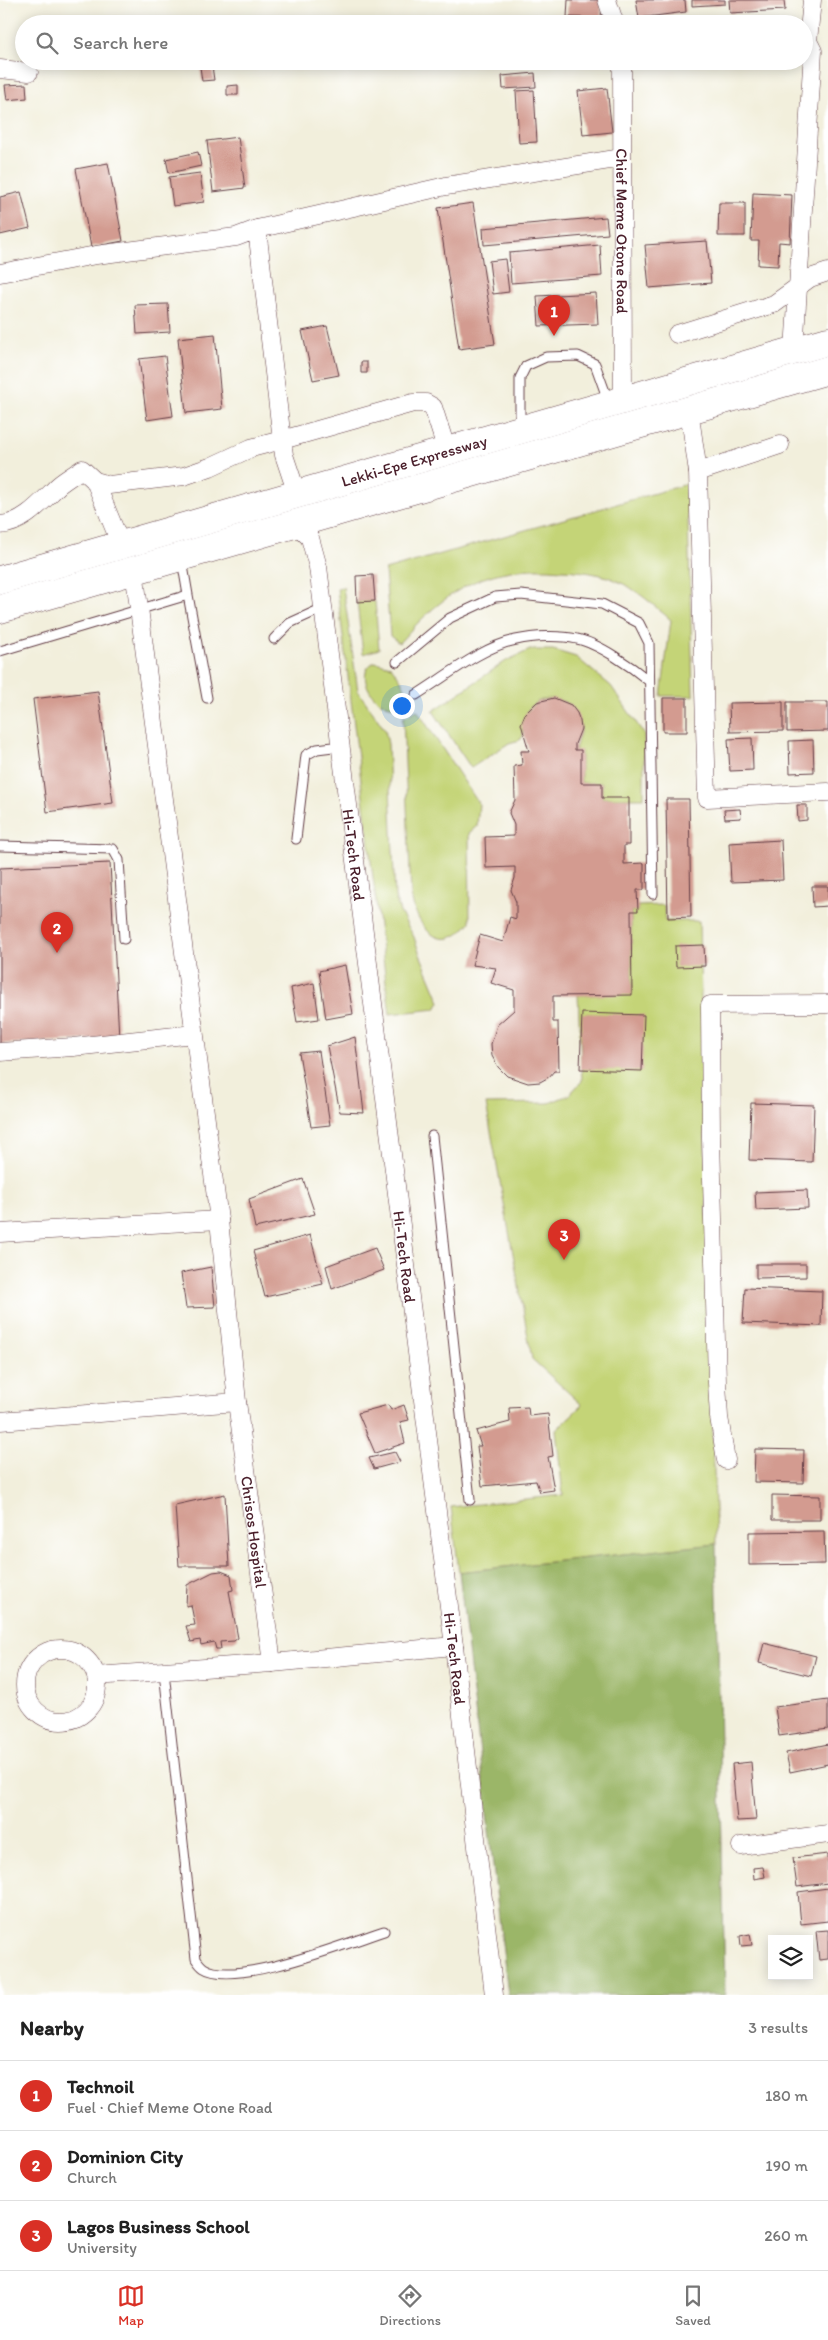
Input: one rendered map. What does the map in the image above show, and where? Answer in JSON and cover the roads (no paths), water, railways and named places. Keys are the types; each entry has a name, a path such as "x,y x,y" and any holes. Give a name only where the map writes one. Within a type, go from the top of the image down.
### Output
{"highway":[{"name":"Lekki-Epe Expressway","path":"0,580 828,341"},
{"name":"Lekki-Epe Expressway","path":"0,609 828,370"}],"street":[{"path":"606,0 612,15"},
{"path":"809,15 812,0"},
{"path":"794,351 820,51"},
{"path":"0,69 28,72"},
{"name":"Chief Meme Otone Road","path":"616,402 622,158 622,70"},
{"path":"0,273 96,255 236,237 257,229 446,186 622,158"},
{"path":"257,229 284,455 297,494"},
{"path":"677,334 774,304 799,286 828,272"},
{"path":"95,481 109,485 184,476 210,467 251,448 413,403 426,403 434,407 447,451"},
{"path":"688,410 698,472 707,798 828,792"},
{"path":"698,472 780,445"},
{"path":"0,525 16,521 41,503 60,484 82,469 95,481 121,545"},
{"name":"Hi-Tech Road","path":"296,524 310,538 318,567 454,1646 494,1995"},
{"name":"Chrisos Hospital","path":"134,570 219,1220 237,1402 272,1663"},
{"path":"726,1460 719,1417 717,1383 710,1005 828,1004"},
{"path":"0,1052 73,1047 194,1034"},
{"path":"0,1233 219,1220"},
{"path":"0,1422 237,1402"},
{"path":"96,1676 272,1663 454,1646"},
{"path":"52,1651 70,1651 79,1655 86,1660 96,1676 96,1695 92,1703 86,1711 70,1720 52,1720 43,1716 35,1711 26,1695 25,1685 30,1668 35,1660 52,1651"},
{"path":"741,1846 828,1834"}],"lane":[{"path":"520,430 520,378 526,366 546,357 578,356 595,364 616,402"},
{"path":"181,557 207,698"},
{"path":"0,651 188,595"},
{"path":"397,662 450,618 495,597 521,595 602,604 639,623 649,643 653,894"},
{"path":"274,639 290,623 323,608"},
{"path":"416,695 500,646 516,640 546,637 578,639 632,667 649,681"},
{"path":"296,839 306,755 317,749 341,746"},
{"path":"0,846 113,849 119,860 124,939"},
{"path":"432,1136 470,1500"},
{"path":"164,1672 196,1959 204,1968 220,1972 243,1971 286,1964 384,1931"}],"place":[{"name":"Technoil","path":"554,336"},
{"name":"Dominion City","path":"57,953"},
{"name":"Lagos Business School","path":"564,1260"}]}
